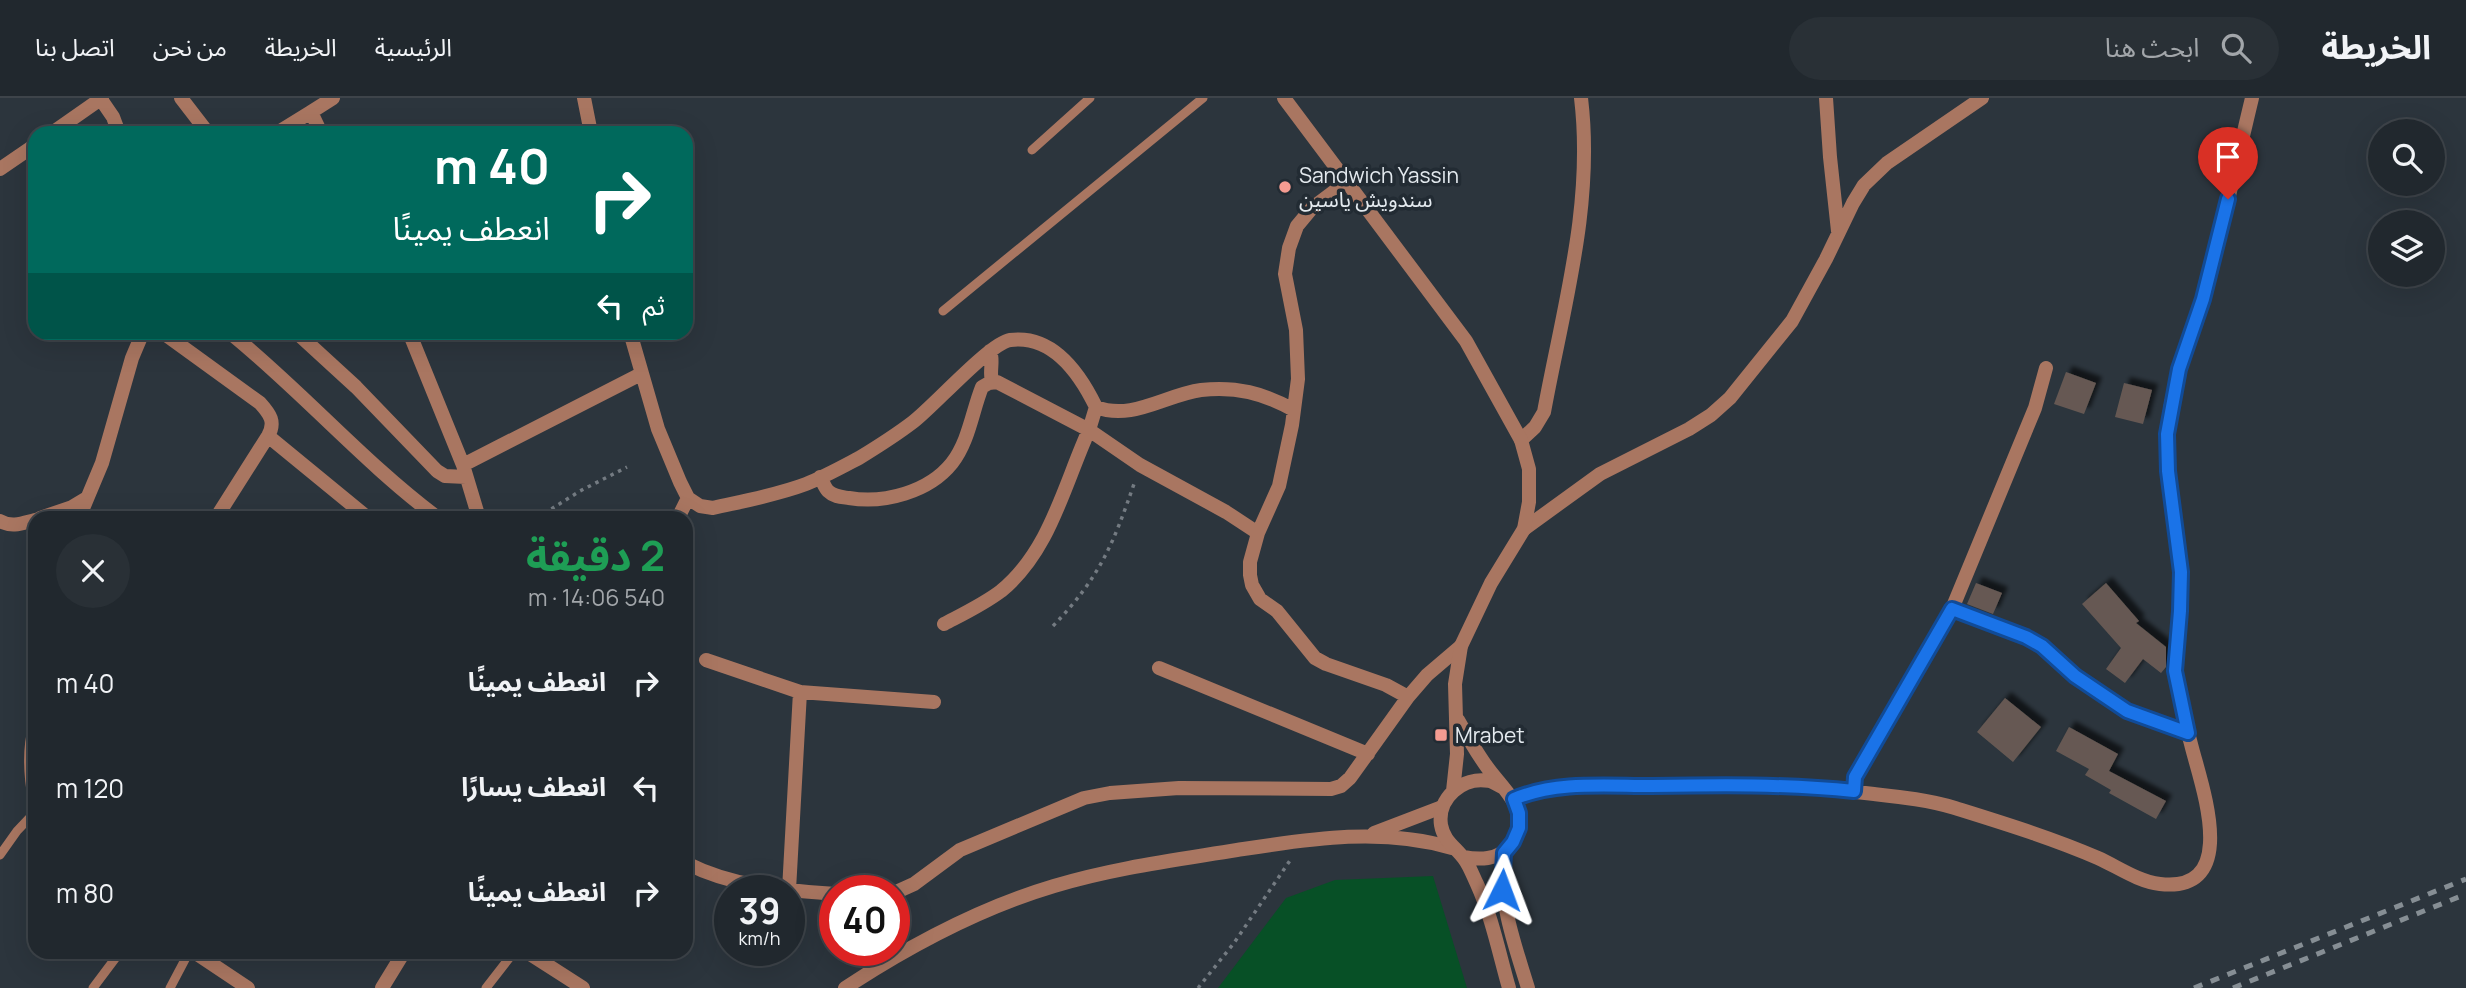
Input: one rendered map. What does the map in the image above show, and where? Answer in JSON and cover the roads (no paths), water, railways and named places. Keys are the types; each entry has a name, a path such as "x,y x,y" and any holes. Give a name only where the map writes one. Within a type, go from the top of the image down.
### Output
{"street":[{"path":"62,126 101,98 116,126"},
{"path":"181,98 203,126"},
{"path":"288,126 333,98"},
{"path":"584,98 590,126"},
{"path":"1284,98 1466,341 1521,440 1530,481 1524,529"},
{"path":"1521,440 1535,427 1544,412 1568,299 1586,167 1581,98"},
{"path":"1826,98 1838,232"},
{"path":"1453,791 1457,754 1455,684 1461,646 1491,583 1524,529 1600,474 1689,429 1711,415 1730,398 1792,321 1853,203 1873,176 1886,163 1982,98"},
{"path":"1509,988 1485,904 1458,853 1444,836 1440,821 1442,807 1453,791 1475,780 1490,781 1509,793 1576,787 1746,785 1812,787 1903,797 1951,807 2087,854 2134,877 2158,884 2183,884 2199,875 2209,858 2211,838 2203,787 2175,671 2181,572 2168,471 2167,434 2179,369 2203,299 2252,98"},
{"path":"311,112 318,126"},
{"path":"0,169 28,150"},
{"path":"1348,181 1312,208 1297,226 1289,248 1285,274 1296,330 1298,379 1279,486 1258,533 1250,562 1250,575 1260,599 1278,611 1315,658 1386,685 1408,698"},
{"path":"632,340 666,453 688,498 700,506 713,508 790,489 860,457 914,422 990,351 1006,340 1021,339 1058,354 1072,366 1096,407 1108,412 1129,411 1200,390 1247,390 1271,397 1294,411"},
{"path":"82,511 102,463 140,340"},
{"path":"173,340 260,403 273,424 220,511"},
{"path":"238,340 281,376 354,448 430,511"},
{"path":"305,340 356,387 444,476 465,471 641,374"},
{"path":"412,340 465,471 477,511"},
{"path":"990,351 993,356 989,372 992,382"},
{"path":"1854,791 1855,777 1952,609 2035,408 2046,368"},
{"path":"820,477 828,491 836,496 858,500 883,500 934,480 952,463 966,438 982,387 997,382 1089,430 1140,465 1226,512 1258,533"},
{"path":"944,624 1002,590 1030,561 1054,515 1096,407"},
{"path":"268,436 359,511"},
{"path":"60,511 88,498"},
{"path":"682,511 688,498"},
{"path":"0,521 7,525 28,522"},
{"path":"1952,609 2026,637 2042,646 2075,676 2127,711 2188,733"},
{"path":"910,886 960,850 1084,799 1110,793 1179,788 1331,789 1341,786 1350,778 1426,675 1461,646"},
{"path":"706,660 800,692 934,702"},
{"path":"1159,668 1368,754"},
{"path":"790,875 800,692"},
{"path":"845,988 929,937 989,909 1054,886 1132,868 1304,839 1366,836 1410,838 1478,859 1504,853 1519,828 1519,813 1509,793 1479,756 1457,717"},
{"path":"1366,836 1442,807"},
{"path":"1504,853 1504,909 1528,988"},
{"path":"693,866 717,875"},
{"path":"203,959 245,987"},
{"path":"382,988 400,959"},
{"path":"538,959 583,988"}],"lane":[{"path":"1032,150 1090,98"},
{"path":"943,311 1203,98"},
{"path":"0,856 28,819"},
{"path":"93,988 115,959"},
{"path":"170,988 188,959"},
{"path":"486,988 509,959"}],"railway":[{"path":"2194,988 2466,879"},
{"path":"2233,988 2466,894"}],"place":[{"name":"Sandwich Yassin سندويش ياسين","path":"1285,187"},
{"name":"Mrabet","path":"1441,735"}]}
